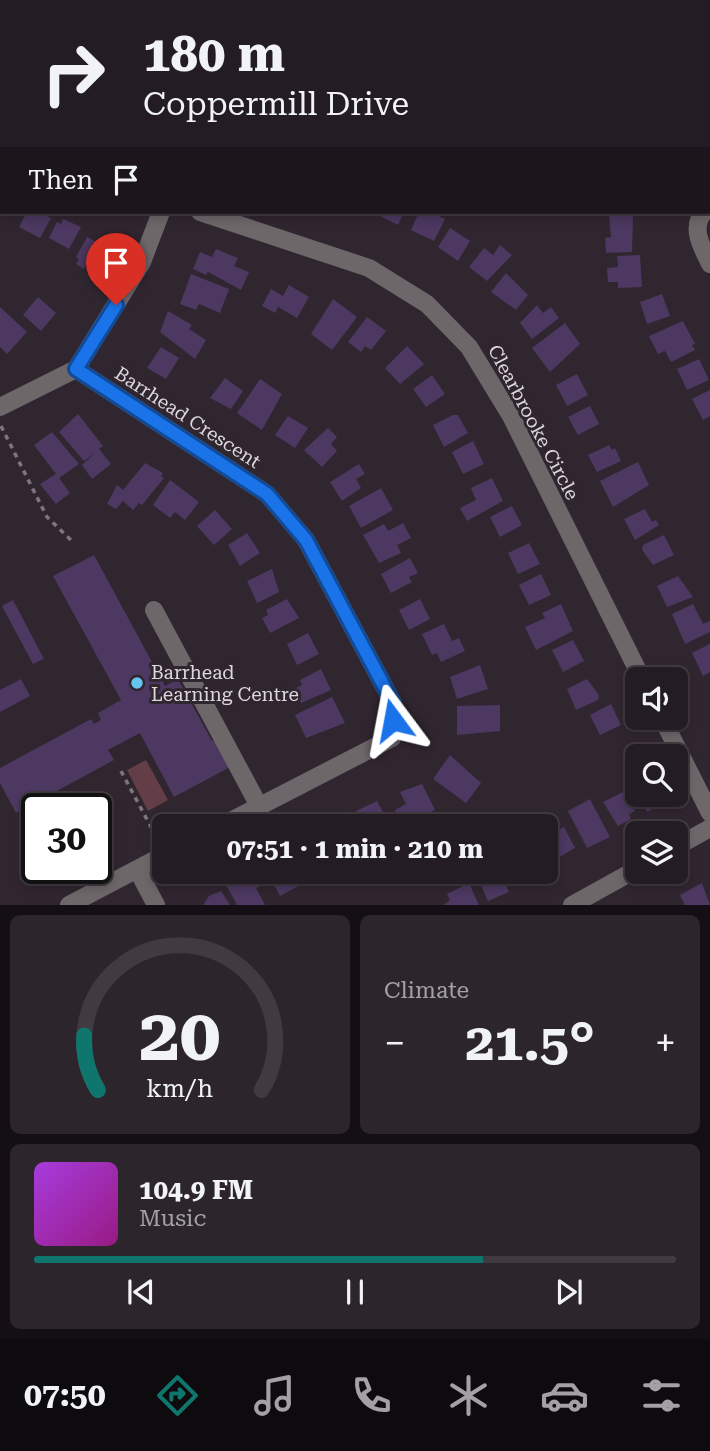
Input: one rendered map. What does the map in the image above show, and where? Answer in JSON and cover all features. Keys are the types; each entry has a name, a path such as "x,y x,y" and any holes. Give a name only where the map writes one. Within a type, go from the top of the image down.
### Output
{"street":[{"path":"0,407 76,369 142,262 160,214"},
{"name":"Clearbrooke Circle","path":"206,214 369,268 427,304 469,347 511,416 636,667"},
{"path":"702,214 698,218 698,237 710,264"},
{"name":"Barrhead Crescent","path":"76,369 267,494 306,540 393,703 392,738 244,814"},
{"path":"154,610 259,806"},
{"path":"668,730 710,813"},
{"path":"688,840 710,828"},
{"path":"69,905 138,871 152,859"},
{"path":"138,871 156,905"},
{"path":"572,905 625,876"}],"path":[{"path":"1,426 47,517 73,542"},
{"path":"121,771 152,831"}],"shaded area":[{"path":"146,760 168,800 148,811 127,770"}],"building":[{"path":"26,214 43,214 51,218 40,238 19,227"},
{"path":"376,214 403,214 398,225"},
{"path":"418,214 434,214 445,219 434,241 411,230"},
{"path":"633,214 632,252 606,253 605,238 611,237 609,215"},
{"path":"63,219 81,227 69,249 49,238 57,222 61,224"},
{"path":"450,228 470,241 458,261 438,247"},
{"path":"87,237 108,248 97,269 87,263 84,269 76,264 79,259 76,257"},
{"path":"500,245 512,255 487,281 469,267 484,248 493,255"},
{"path":"216,249 238,258 234,266 249,272 241,290 208,272 206,275 193,269 200,252 212,257"},
{"path":"640,255 642,287 618,288 618,282 608,282 607,268 618,267 617,256"},
{"path":"506,273 528,295 516,310 491,292"},
{"path":"191,274 229,289 220,313 199,304 196,310 180,304"},
{"path":"289,285 309,297 297,318 278,307 275,313 262,306 271,289 283,296"},
{"path":"662,294 670,316 647,324 640,302"},
{"path":"38,297 56,313 41,331 23,315"},
{"path":"333,299 357,317 332,350 311,334"},
{"path":"537,305 543,313 551,307 559,318 532,339 520,323"},
{"path":"0,307 27,332 7,354 0,347"},
{"path":"168,311 192,325 189,329 206,340 195,359 160,332"},
{"path":"367,317 386,331 371,350 365,346 361,352 348,342"},
{"path":"683,321 695,344 692,345 695,350 671,362 665,351 658,354 649,336"},
{"path":"565,323 580,344 550,372 532,348"},
{"path":"407,346 424,364 400,384 385,368"},
{"path":"161,347 179,358 166,379 147,368"},
{"path":"699,359 709,380 687,390 677,369"},
{"path":"577,374 588,395 567,406 556,385"},
{"path":"432,375 445,394 426,407 413,389"},
{"path":"225,378 243,391 231,409 210,398"},
{"path":"260,379 282,394 262,430 237,413"},
{"path":"710,390 710,416 703,420 692,399"},
{"path":"590,406 599,424 578,435 568,417"},
{"path":"78,414 103,446 99,449 111,464 92,479 82,465 95,453 84,461 59,432"},
{"path":"458,415 468,433 444,447 433,425"},
{"path":"288,416 308,428 295,448 275,435"},
{"path":"328,428 337,437 331,444 337,451 322,467 304,450"},
{"path":"52,432 79,464 59,478 70,493 56,504 40,484 56,474 34,445"},
{"path":"473,441 484,464 463,474 452,452"},
{"path":"609,445 612,450 615,448 621,461 597,472 588,455"},
{"path":"638,462 649,485 613,507 600,481"},
{"path":"145,463 163,473 161,476 164,478 142,505 139,503 133,510 123,501 116,509 107,504 117,485 123,490"},
{"path":"359,464 365,474 356,479 361,488 342,501 330,482"},
{"path":"492,478 503,501 467,521 460,508 476,500 471,488"},
{"path":"170,480 199,502 185,520 175,512 170,518 153,505"},
{"path":"381,488 393,510 361,528 349,506"},
{"path":"512,506 522,525 500,537 490,517"},
{"path":"645,509 652,522 656,520 659,525 635,540 624,519"},
{"path":"215,510 232,529 214,545 197,526"},
{"path":"403,523 411,538 397,545 401,553 379,563 363,535 384,524 388,531"},
{"path":"247,533 260,553 240,566 228,545"},
{"path":"664,535 674,555 653,565 642,550 643,545"},
{"path":"529,543 540,564 518,574 508,553"},
{"name":"Barrhead Learning Centre","path":"94,555 165,686 178,679 212,741 217,739 232,766 174,797 140,733 108,750 114,760 53,793 21,793 21,810 16,813 0,783 0,768 91,719 94,724 101,720 98,713 121,700 53,576"},
{"path":"410,558 418,573 409,577 412,582 391,593 381,574"},
{"path":"272,569 279,592 257,603 247,581"},
{"path":"541,574 551,595 529,605 519,585"},
{"path":"678,576 693,597 667,607 657,586"},
{"path":"287,599 299,618 270,633 262,618 268,615 266,610"},
{"path":"420,599 430,619 409,630 399,610"},
{"path":"13,600 44,659 33,664 2,606"},
{"path":"561,604 573,631 536,650 525,627 545,618 542,613"},
{"path":"693,604 703,624 710,621 710,632 685,644 672,614"},
{"path":"444,624 452,641 459,638 465,651 441,662 437,653 432,655 422,634"},
{"path":"308,633 319,654 297,665 287,644"},
{"path":"573,640 584,661 563,672 552,650"},
{"path":"710,644 710,672 703,676 692,653"},
{"path":"480,665 488,689 457,699 450,677"},
{"path":"321,669 331,690 301,703 294,689 302,685 300,680"},
{"path":"21,679 30,696 0,712 0,690"},
{"path":"587,679 599,695 598,700 576,710 567,689"},
{"path":"332,697 345,723 306,738 295,715"},
{"path":"611,704 621,725 600,735 590,715"},
{"path":"500,705 500,731 457,735 457,706"},
{"path":"450,755 481,783 466,803 433,779"},
{"path":"422,784 435,810 427,814 397,814 395,810 406,804 400,792"},
{"path":"625,791 625,807 633,807 635,811 629,814 631,819 618,826 603,802"},
{"path":"590,799 610,837 587,848 568,811"},
{"path":"377,801 384,814 357,814 356,811"},
{"path":"558,826 560,829 564,827 575,848 558,858"},
{"path":"702,883 710,905 685,905 680,895"},
{"path":"226,884 260,884 261,886 256,888 265,905 237,905"},
{"path":"274,884 302,884 280,896"},
{"path":"469,884 479,905 444,905 450,900 447,894"},
{"path":"480,884 505,884 509,892 488,901"},
{"path":"221,891 230,905 203,905 209,896"}],"place":[{"name":"Barrhead Learning Centre","path":"137,683"}],"route":[{"path":"116,305 76,369 267,494 306,540 393,703 393,720"}]}
